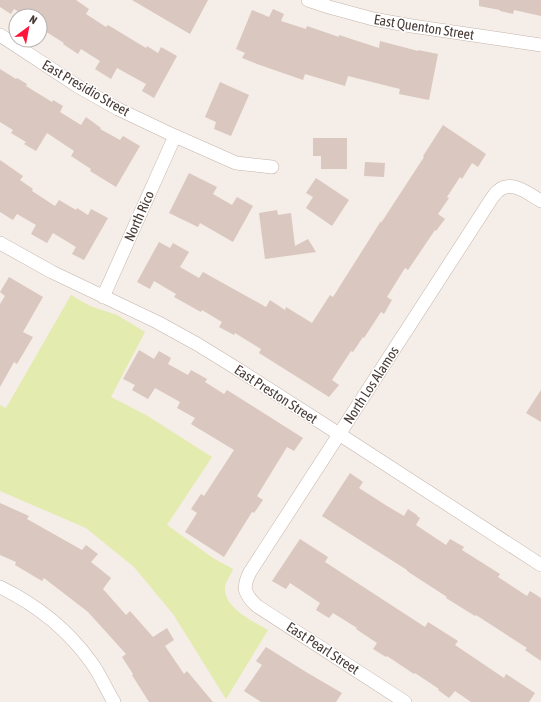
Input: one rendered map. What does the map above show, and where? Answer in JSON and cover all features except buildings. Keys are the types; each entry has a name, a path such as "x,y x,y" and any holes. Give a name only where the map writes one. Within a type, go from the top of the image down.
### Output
{"street":[{"name":"East Quenton Street","path":"308,0 373,19 541,45"},
{"name":"East Presidio Street","path":"0,35 80,87 118,109 174,136 236,163 272,167"},
{"name":"North Rico","path":"103,297 174,136"},
{"name":"North Los Alamos","path":"245,590 246,581 250,572 498,190 507,186 515,187 526,191 541,202"},
{"name":"East Preston Street","path":"0,244 52,272 156,322 197,344 541,565"},
{"path":"0,588 46,616 69,636 91,662 114,702"},
{"name":"East Pearl Street","path":"245,590 249,598 257,606 405,702"}],"green space":[{"path":"71,295 90,306 117,315 145,332 111,397 146,415 212,457 167,525 213,558 233,569 225,587 226,595 229,601 240,613 268,630 226,699 173,614 134,567 86,528 0,491 0,405 6,408"}]}
